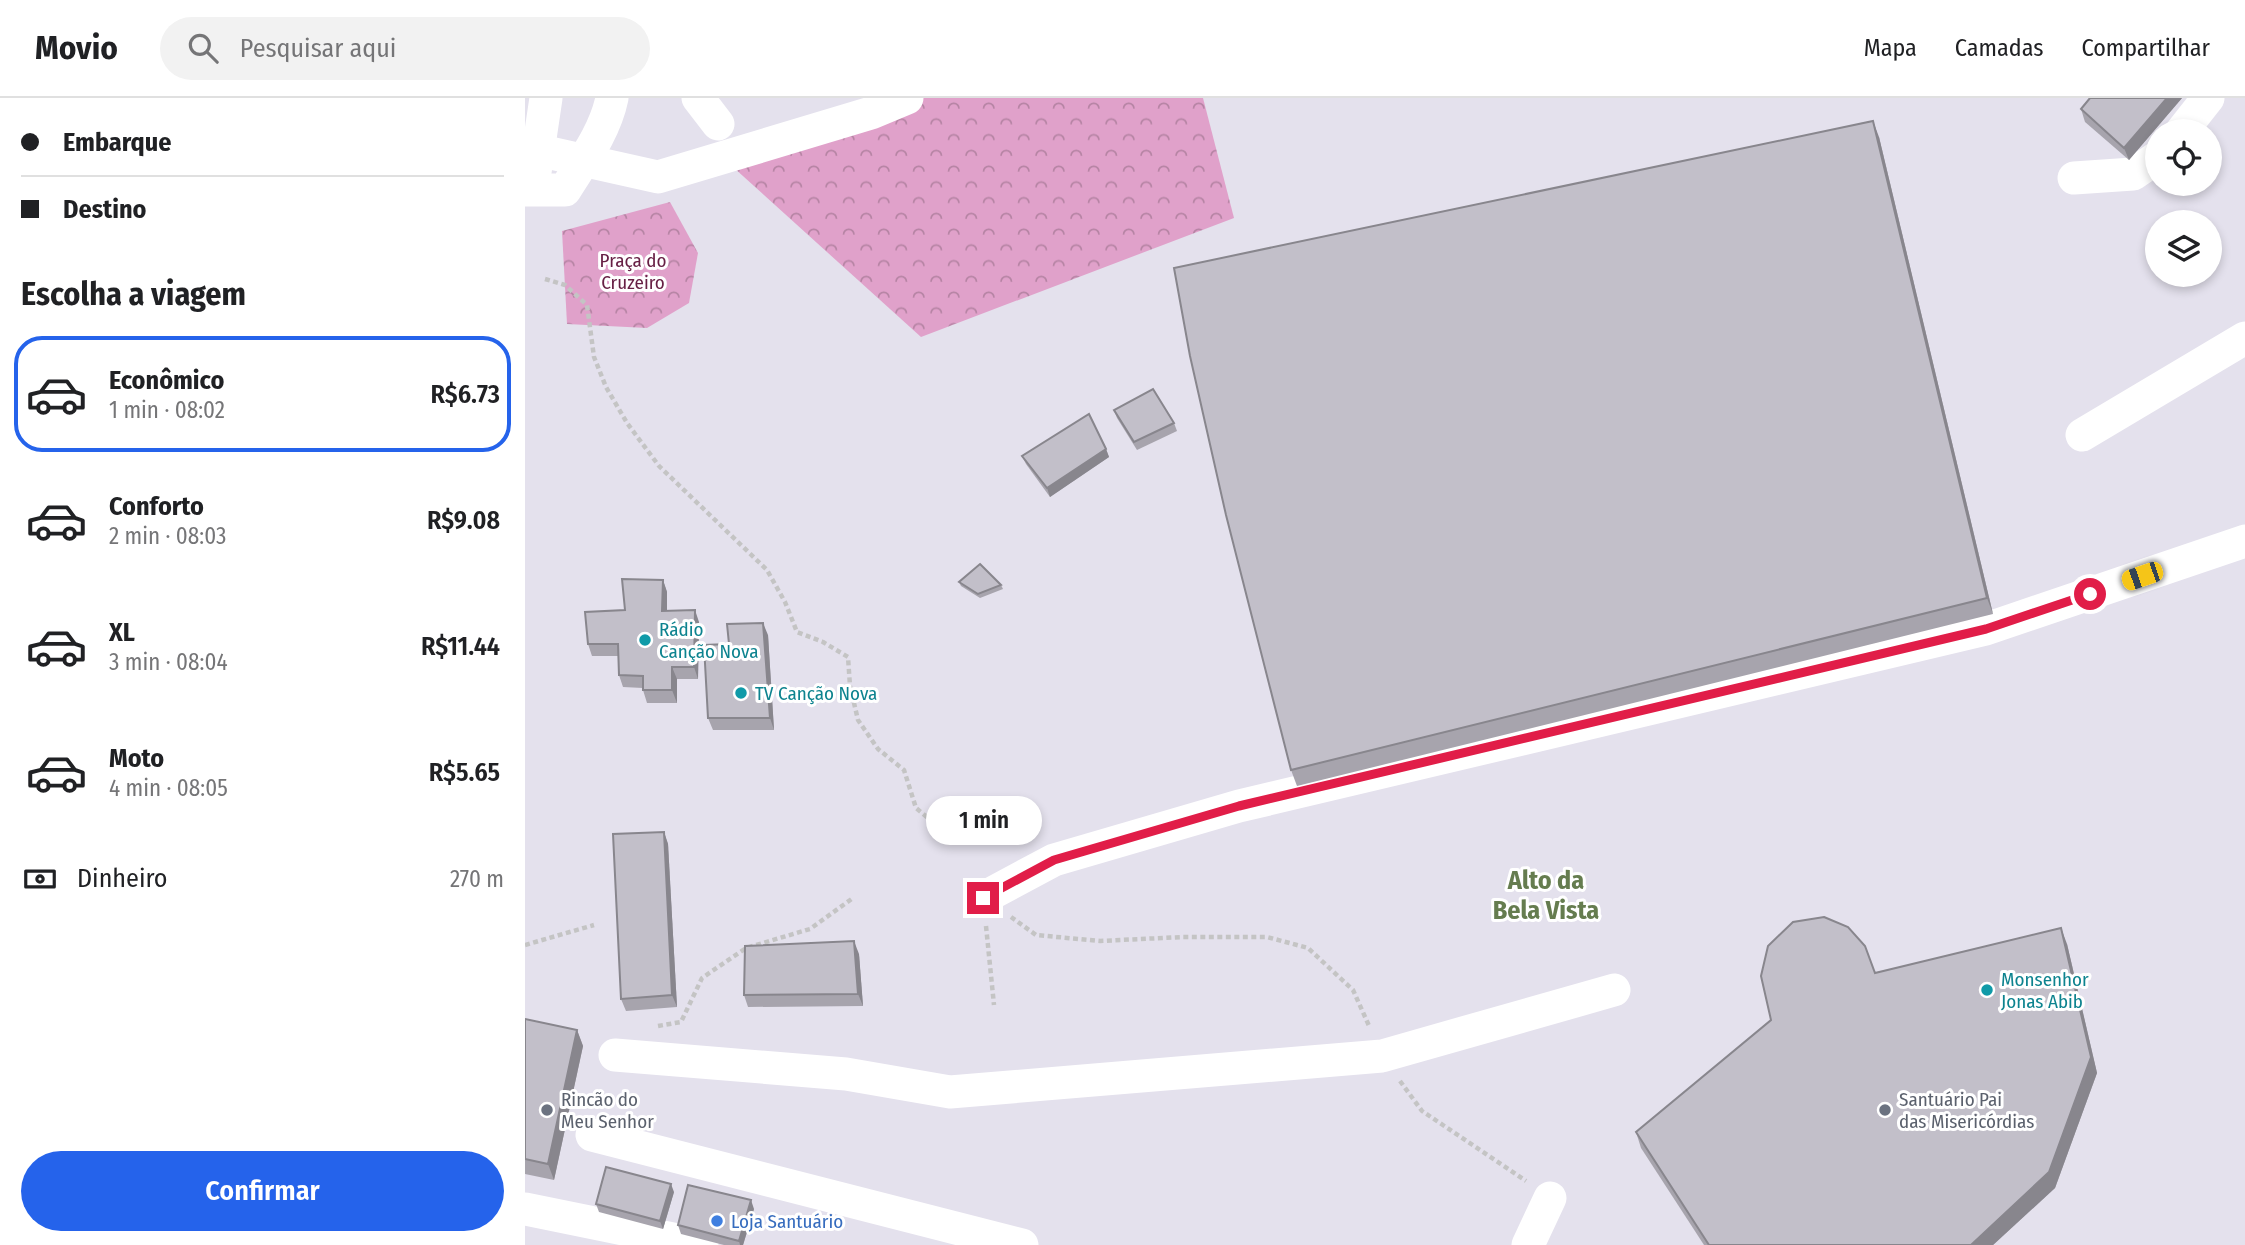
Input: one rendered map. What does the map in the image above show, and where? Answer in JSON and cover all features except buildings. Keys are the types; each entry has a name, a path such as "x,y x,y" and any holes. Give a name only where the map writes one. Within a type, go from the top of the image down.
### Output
{"street":[{"path":"546,98 537,150 541,189 583,160 599,135 612,98"},
{"path":"698,98 718,124"},
{"path":"537,150 658,177 871,113 907,98"},
{"path":"2191,119 2208,98"},
{"path":"2074,178 2133,174 2145,166"},
{"path":"2082,435 2245,338"},
{"path":"983,898 1054,860 1239,806 1986,629 2245,541"},
{"path":"615,1055 846,1074 950,1092 1383,1056 1614,990"},
{"path":"592,1135 1022,1245"},
{"path":"1528,1245 1550,1198"},
{"path":"525,1209 702,1245"}],"path":[{"path":"545,279 565,285 587,305 594,357 606,387 659,466 767,570 785,602 797,632 824,642 848,657 850,686 858,720 878,748 904,771 916,808 939,827 961,826 985,840"},
{"path":"654,1027 681,1022 702,978 746,948 810,929 853,898"},
{"path":"983,898 994,1005"},
{"path":"983,898 1036,935 1100,941 1267,937 1308,948 1353,990 1383,1056 1422,1111 1550,1198"},
{"path":"525,945 594,925"}],"green space":[{"path":"903,98 1203,98 1234,218 921,337 713,149"},
{"name":"Praça do Cruzeiro","path":"670,202 698,253 689,303 647,328 567,324 562,231"}],"place":[{"name":"Rádio Canção Nova","path":"645,640"},
{"name":"TV Canção Nova","path":"741,693"},
{"name":"Monsenhor Jonas Abib","path":"1987,990"},
{"name":"Rincão do Meu Senhor","path":"547,1110"},
{"name":"Santuário Pai das Misericórdias","path":"1885,1110"},
{"name":"Loja Santuário","path":"717,1221"}],"district":[{"name":"Alto da Bela Vista","path":"1546,895"}],"route":[{"path":"983,898 1054,860 1239,806 1986,629 2090,594"}]}
